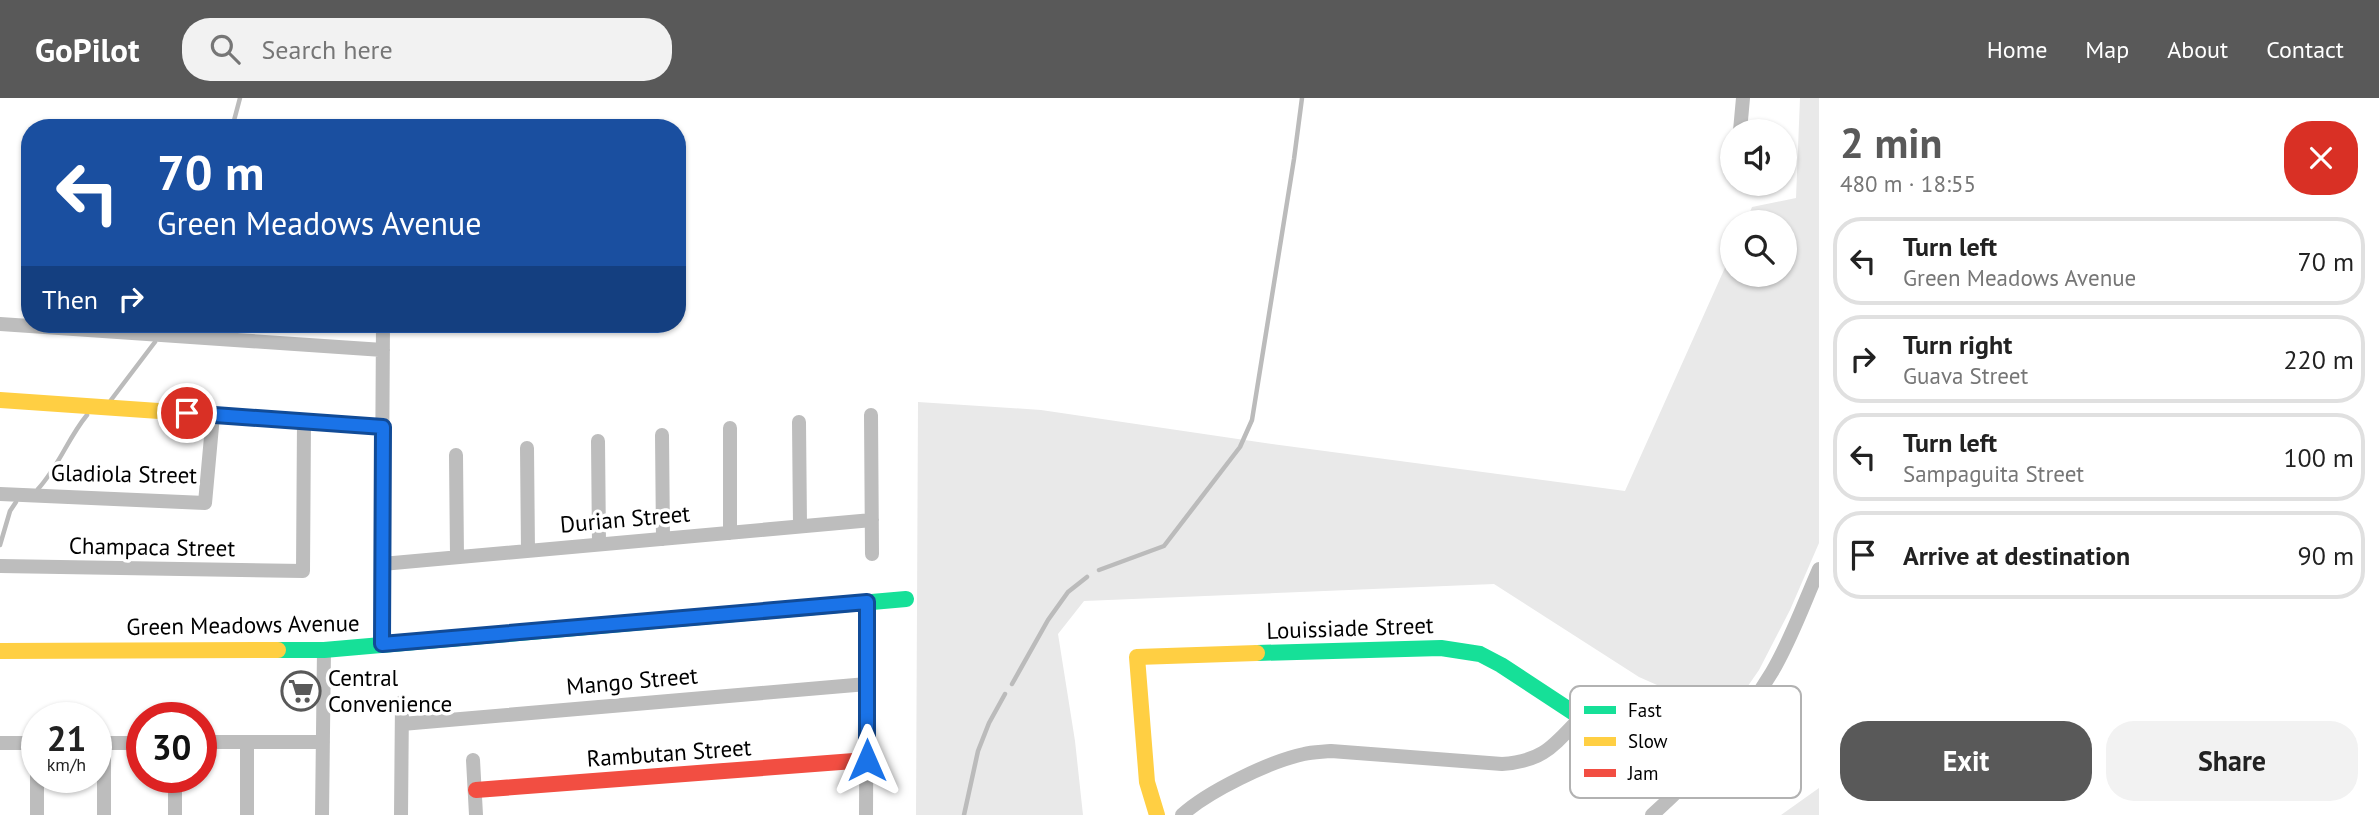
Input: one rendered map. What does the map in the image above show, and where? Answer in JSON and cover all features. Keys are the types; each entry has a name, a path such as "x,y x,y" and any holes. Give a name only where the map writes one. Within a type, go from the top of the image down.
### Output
{"street":[{"path":"1741,119 1743,98"},
{"path":"0,324 21,325"},
{"path":"133,333 383,350"},
{"path":"382,644 383,333"},
{"path":"0,400 383,427"},
{"name":"Gladiola Street","path":"0,494 205,503 213,415"},
{"path":"871,415 872,554"},
{"name":"Champaca Street","path":"0,566 303,571 303,421"},
{"path":"799,422 800,526"},
{"path":"730,428 730,533"},
{"path":"662,435 663,539"},
{"path":"598,441 599,544"},
{"path":"527,448 528,551"},
{"path":"456,455 457,557"},
{"name":"Durian Street","path":"382,564 872,520"},
{"path":"1763,686 1774,669 1819,569"},
{"name":"Green Meadows Avenue","path":"0,651 324,650 906,599"},
{"path":"866,815 867,602"},
{"name":"Louissiade Street","path":"1157,815 1147,782 1137,657 1441,648 1461,650 1480,654 1501,664 1570,711"},
{"path":"322,815 324,650"},
{"name":"Mango Street","path":"402,724 867,684"},
{"path":"401,815 402,702"},
{"path":"1182,815 1222,789 1278,762 1304,754 1331,751 1502,764 1520,763 1537,758 1570,729"},
{"path":"247,742 247,815"},
{"path":"217,743 323,742"},
{"path":"0,743 21,743"},
{"path":"473,760 476,815"},
{"name":"Rambutan Street","path":"476,790 867,760"},
{"path":"37,793 37,815"},
{"path":"103,793 104,815"},
{"path":"175,793 175,815"},
{"path":"1652,815 1671,798"}],"shaded area":[{"path":"1800,98 1819,98 1819,543 1790,610 1748,686 1659,686 1639,677 1494,584 1084,601 1058,634 1075,741 1083,815 916,815 918,402 1041,410 1625,491 1720,279 1720,287 1797,287 1797,210 1751,210 1752,207 1796,198"},
{"path":"1819,788 1819,815 1781,815"}],"waterway":[{"path":"234,119 240,98"},
{"path":"1099,570 1164,546 1240,447 1252,420 1302,98"},
{"path":"111,400 155,342"},
{"path":"38,489 87,415"},
{"path":"0,545 10,511 16,502"},
{"path":"1012,684 1048,620 1068,592 1087,577"},
{"path":"964,815 978,751 1005,694"}],"traffic: fast":[{"path":"278,650 324,650 906,599"},
{"path":"1257,653 1441,648 1480,654 1570,710"}],"traffic: slow":[{"path":"0,400 288,420"},
{"path":"0,651 278,650"},
{"path":"1157,815 1147,782 1137,657 1257,653"}],"traffic: jam":[{"path":"288,420 383,427"},
{"path":"476,790 867,760"}],"place":[{"name":"Central Convenience","path":"301,691"}],"route":[{"path":"187,413 383,427 382,644 867,602 867,760"}]}
